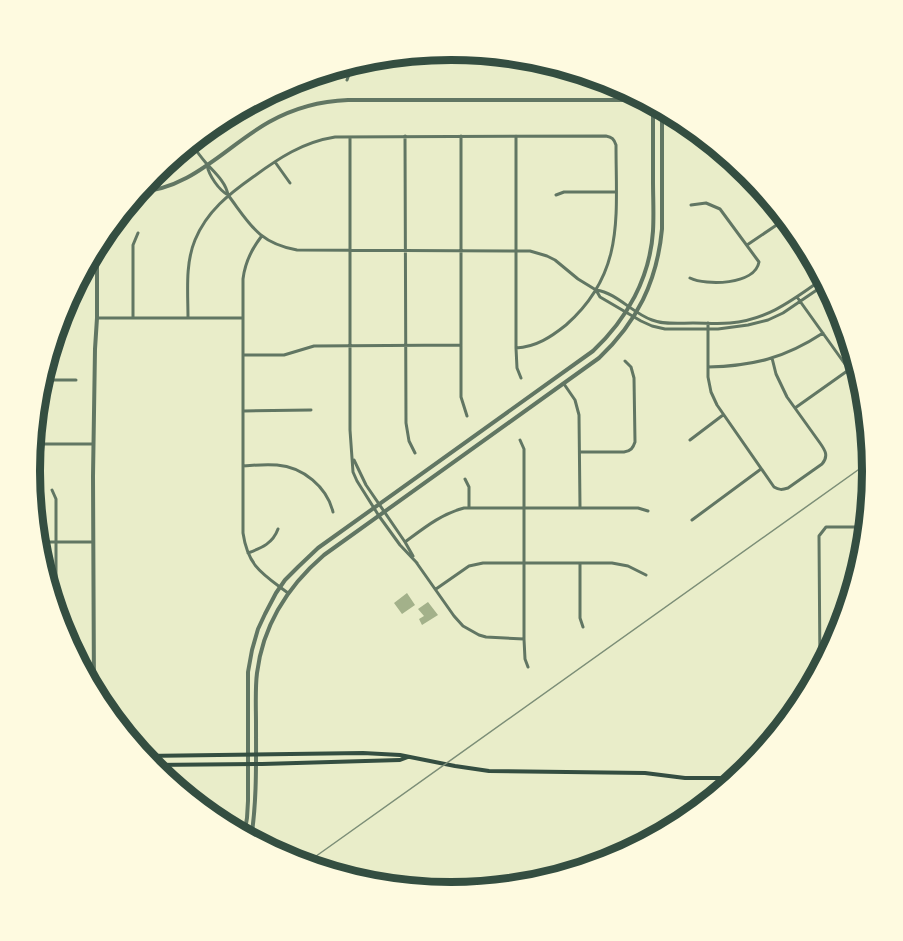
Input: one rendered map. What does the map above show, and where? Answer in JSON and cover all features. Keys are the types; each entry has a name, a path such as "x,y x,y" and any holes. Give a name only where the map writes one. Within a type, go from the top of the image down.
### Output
{"main road":[{"path":"156,756 363,753 400,755 489,771 645,773 685,778 724,778"},
{"path":"361,761 363,753"},
{"path":"165,765 361,761 409,757"}],"street":[{"path":"347,80 350,73"},
{"path":"152,190 190,176 268,122 290,111 312,104 336,100 629,100"},
{"path":"247,826 248,672 258,629 265,614 281,587 318,548 593,351 608,337 629,307 644,275 652,241 653,113"},
{"path":"249,827 255,808 257,674 261,652 273,618 288,593 311,566 324,555 599,358 615,343 637,312 652,280 657,262 662,229 662,118"},
{"path":"405,136 406,423 409,441 415,453"},
{"path":"461,136 461,397 467,416"},
{"path":"516,136 516,348 520,378"},
{"path":"188,318 188,268 194,242 201,226 228,195 281,157 301,146 335,137 611,137 615,140 616,145 616,222 614,243 606,272 584,308 560,330 538,344 516,348"},
{"path":"350,137 350,430 353,472 374,509 400,545 417,563"},
{"path":"195,149 207,165 213,168 227,188 228,195 261,237 275,245 297,250 530,250 547,256 596,290 600,297 634,317 652,326 665,329 730,328 768,320 783,313 820,288"},
{"path":"274,162 290,183"},
{"path":"556,195 564,192 616,192"},
{"path":"690,278 698,282 731,282 754,273 759,262 720,209 705,203 691,205"},
{"path":"747,245 780,223"},
{"path":"133,318 133,245 138,233"},
{"path":"261,237 250,252 244,269 243,533 251,561 259,571 288,593"},
{"path":"94,672 93,542 97,263"},
{"path":"596,290 604,291 644,317 655,321 730,323 747,320 780,308 817,283"},
{"path":"797,297 849,368"},
{"path":"97,318 243,318"},
{"path":"708,323 708,377 711,392 723,415 774,487 779,490 788,488 825,461 826,450 787,397 776,374 772,358"},
{"path":"708,367 747,365 772,358 810,342 823,333"},
{"path":"243,355 284,355 314,346 461,345"},
{"path":"580,452 624,452 634,447 635,389 631,367 625,361"},
{"path":"795,408 849,369"},
{"path":"51,380 76,380"},
{"path":"564,383 575,400 579,415 580,507"},
{"path":"243,411 311,410"},
{"path":"690,440 723,415"},
{"path":"520,440 524,449 524,639 525,659 528,667"},
{"path":"41,444 95,444"},
{"path":"353,459 366,485 458,621 470,630 486,637 524,639"},
{"path":"243,466 277,465 299,471 310,477 321,488 331,502 333,512"},
{"path":"692,520 761,469"},
{"path":"465,479 469,487 469,507"},
{"path":"52,490 56,499 56,581"},
{"path":"400,545 438,517 469,507 638,508 648,511"},
{"path":"820,652 819,536 826,527 859,527"},
{"path":"248,553 271,542 278,529"},
{"path":"47,542 93,542"},
{"path":"436,590 461,571 483,563 618,563 646,575"},
{"path":"580,563 580,618 583,627"}],"shaded area":[{"path":"407,593 415,605 402,614 394,603"},
{"path":"428,602 438,615 422,625 419,619 424,616 418,609"}],"railway":[{"path":"314,858 862,467"}]}
